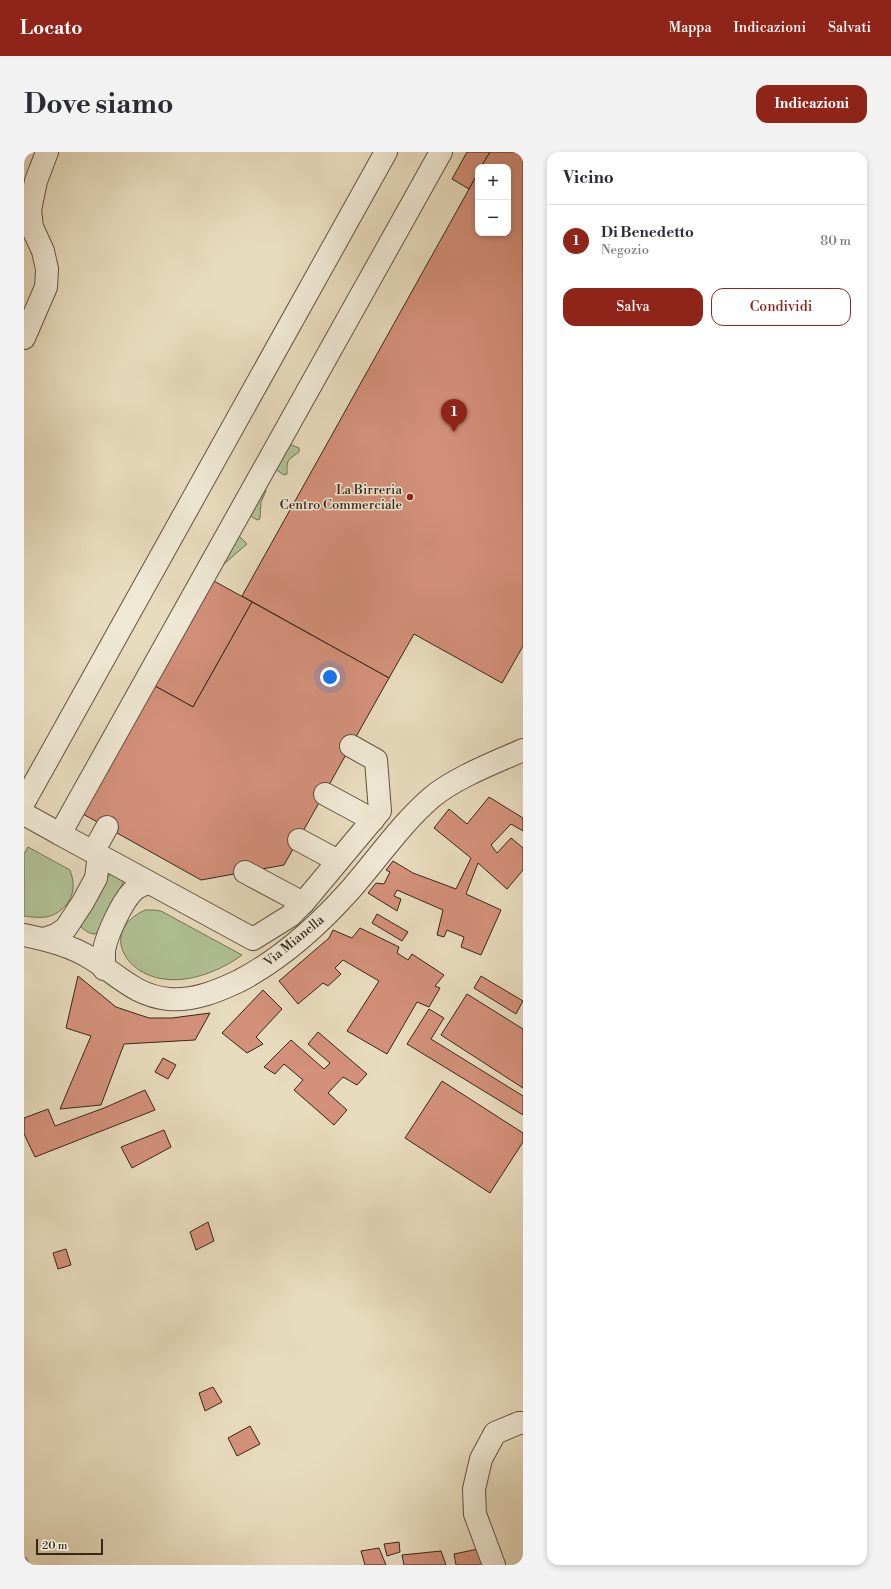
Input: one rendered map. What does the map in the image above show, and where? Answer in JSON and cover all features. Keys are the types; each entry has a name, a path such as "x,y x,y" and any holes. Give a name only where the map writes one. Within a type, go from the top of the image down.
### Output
{"street":[{"path":"24,338 46,287 46,269 43,250 28,225 32,195 46,152"},
{"path":"24,802 386,152"},
{"path":"60,834 441,152"},
{"path":"24,814 253,939 290,916 303,903 380,811 376,760 351,746"},
{"name":"Via Mianella","path":"34,937 78,951 138,991 154,997 186,999 225,988 252,974 296,943 320,923 352,888 389,842 432,797 450,785 523,750"},
{"path":"324,794 373,820"},
{"path":"34,937 56,935 66,928 83,902 96,878 96,854 107,827"},
{"path":"299,840 338,861"},
{"path":"246,872 303,903"},
{"path":"104,969 104,951 115,920 133,891 140,886 149,883"},
{"path":"494,1565 475,1514 474,1489 481,1459 495,1433 519,1423 523,1423"}],"green space":[{"path":"289,444 299,448 299,452 288,461 287,474 284,475 275,469"},
{"path":"265,489 266,491 261,502 260,519 257,520 249,515"},
{"path":"236,536 239,536 247,544 224,564 222,562"},
{"path":"28,847 70,870 73,880 70,900 57,913 46,917 24,916 24,854"},
{"path":"111,873 123,880 123,883 99,930 95,934 85,931 81,927 82,921"},
{"path":"145,910 161,911 242,955 225,966 195,977 174,980 150,975 138,969 129,961 123,950 121,940 123,929 131,919"}],"building":[{"path":"467,152 490,152 483,164 475,164 475,178 469,189 452,179"},
{"name":"La Birreria Centro Commerciale","path":"490,152 523,152 523,646 502,683 414,634 389,678 242,596 475,178 475,236 511,236 511,164 483,164"},
{"path":"214,581 252,602 193,707 155,686"},
{"path":"252,602 389,678 284,865 201,880 83,814 155,686 193,707"},
{"path":"489,797 523,818 523,831 511,824 491,845 497,853 511,838 523,848 523,870 507,889 478,863 466,894 501,910 481,955 461,947 464,937 447,930 444,937 437,935 443,910 397,890 394,896 401,899 397,911 368,893 376,883 384,884 390,872 386,870 393,861 413,873 456,889 471,858 434,828 449,809 467,824"},
{"path":"377,914 408,932 402,941 372,923"},
{"path":"360,928 399,947 397,953 408,960 412,954 444,975 435,986 440,988 429,1007 417,1002 387,1054 347,1031 379,981 343,960 335,968 341,974 328,986 323,983 298,1004 279,981 329,938 333,930 352,938"},
{"path":"78,976 116,1007 149,1018 172,1018 210,1013 195,1040 124,1044 101,1105 60,1109 91,1036 66,1028"},
{"path":"481,976 523,1001 516,1014 474,988"},
{"path":"263,990 282,1009 256,1037 263,1044 247,1053 222,1033"},
{"path":"467,994 523,1029 523,1088 441,1035"},
{"path":"429,1009 444,1018 431,1039 523,1096 523,1115 407,1044"},
{"path":"318,1032 367,1074 357,1085 343,1077 328,1093 347,1110 334,1125 294,1090 303,1080 284,1064 275,1074 264,1067 291,1040 324,1069 330,1063 308,1044"},
{"path":"163,1058 176,1065 168,1079 155,1072"},
{"path":"442,1081 523,1133 523,1142 490,1193 405,1138"},
{"path":"145,1090 155,1110 35,1157 24,1134 24,1118 48,1109 55,1126 104,1108"},
{"path":"164,1130 171,1147 132,1168 121,1147"},
{"path":"208,1222 214,1241 196,1250 190,1232"},
{"path":"66,1249 71,1265 58,1269 53,1253"},
{"path":"213,1387 222,1402 205,1411 199,1393"},
{"path":"250,1426 260,1444 237,1456 228,1438"},
{"path":"399,1542 400,1552 387,1556 384,1544"},
{"path":"379,1548 386,1565 365,1565 361,1551"},
{"path":"478,1549 482,1565 456,1565 454,1554"},
{"path":"441,1551 446,1565 404,1565 402,1555"}],"waterway":[{"path":"24,1560 26,1565"}],"place":[{"name":"Di Benedetto","path":"454,432"},
{"name":"La Birreria Centro Commerciale","path":"410,497"}]}
